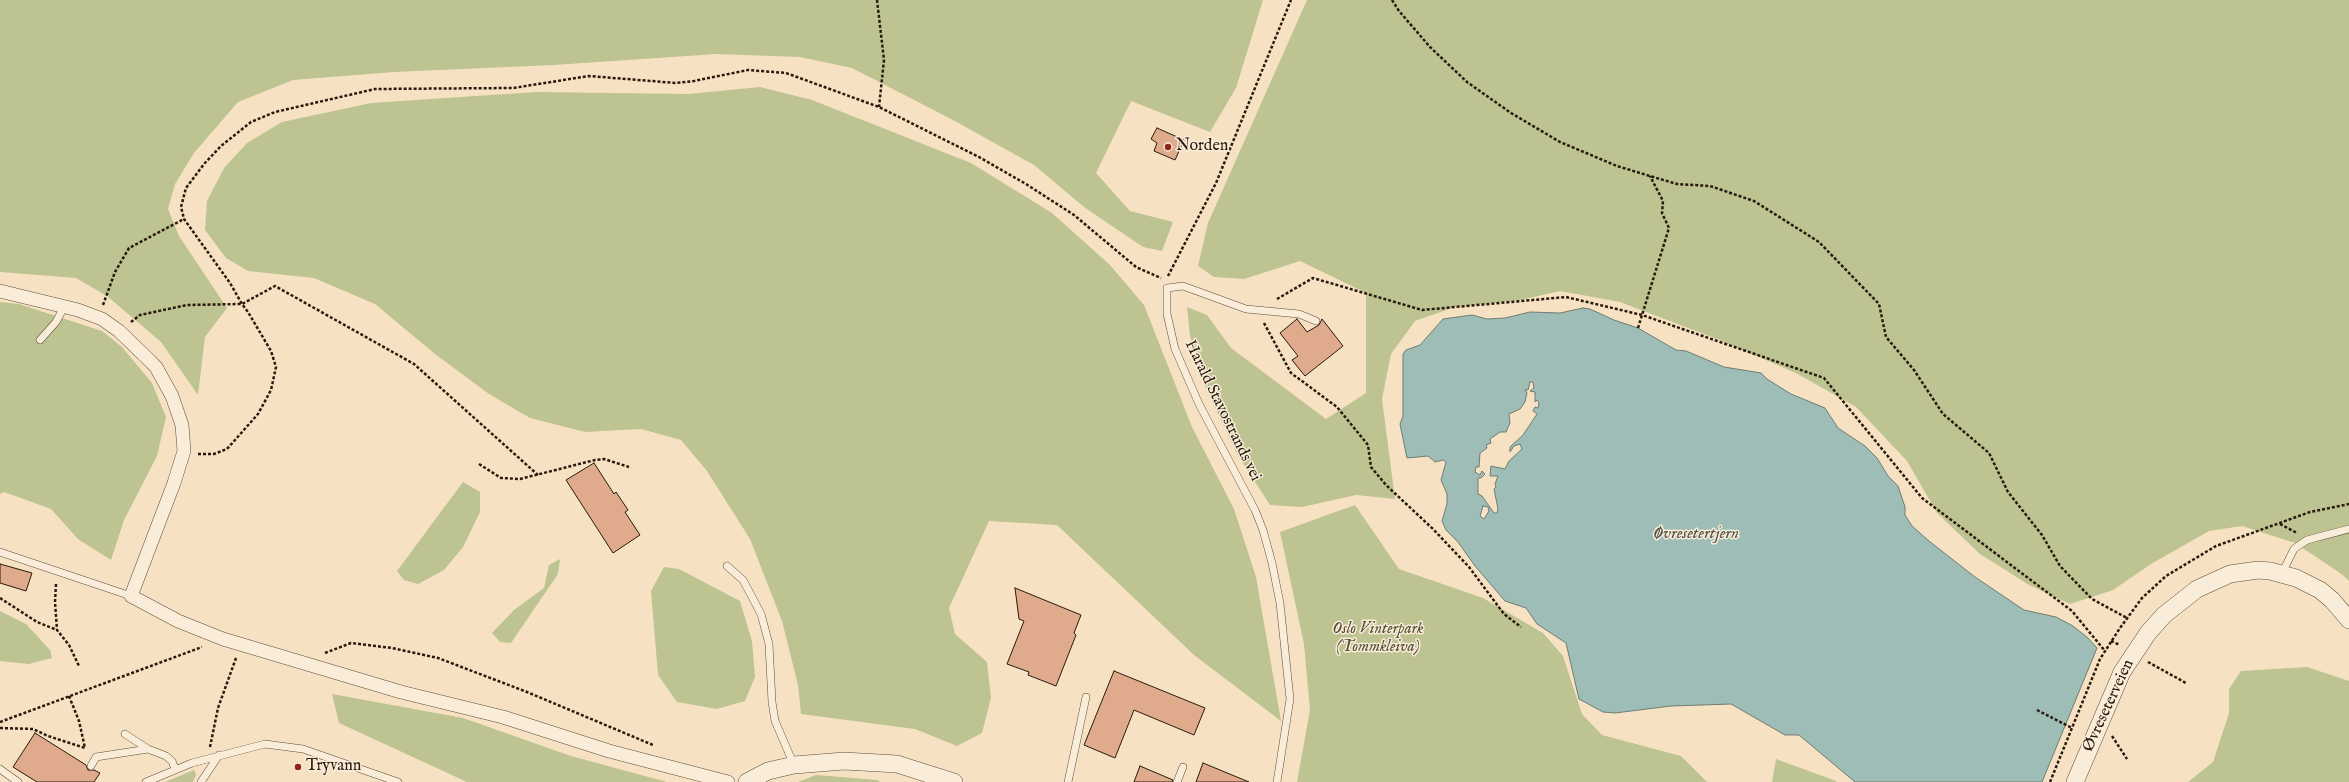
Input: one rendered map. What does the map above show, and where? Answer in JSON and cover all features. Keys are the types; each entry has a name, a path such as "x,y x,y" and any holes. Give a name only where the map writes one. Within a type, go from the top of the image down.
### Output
{"street":[{"path":"0,292 64,307 99,318 119,331 146,357 162,378 172,396 182,425 184,451 180,467 131,596 178,621 242,645 401,692 503,717 609,751 728,782"},
{"name":"Øvreseterveien","path":"2075,782 2090,758 2101,719 2122,672 2134,653 2164,615 2197,589 2213,580 2243,571 2258,570 2282,573 2307,582 2320,590 2332,600 2349,620"},
{"path":"747,782 768,771 794,765 837,761 880,762 914,769 954,782"}],"lane":[{"path":"1167,284 1191,288 1226,302 1257,310 1299,314 1316,321"},
{"name":"Harald Stavostrands vei","path":"1167,284 1167,314 1175,349 1199,404 1255,510 1263,530 1272,563 1280,603 1290,699 1277,782"},
{"path":"40,340 56,322 64,307"},
{"path":"2282,573 2294,549 2307,540 2349,529"},
{"path":"0,552 131,596"},
{"path":"727,566 743,580 761,614 769,644 774,717 794,765"},
{"path":"1068,782 1086,697"},
{"path":"125,734 148,749 166,756 172,761 176,769"},
{"path":"146,782 176,769 220,754 265,744 284,745 334,759 398,782"},
{"path":"91,766 96,757 148,749"},
{"path":"201,782 210,766 220,754"},
{"path":"1177,782 1182,768"},
{"path":"0,769 18,782"}],"path":[{"path":"877,0 884,60 879,107"},
{"path":"184,451 201,454 214,454 227,449 258,414 271,390 276,367 274,360 258,328 230,283 184,219 181,207 186,188 204,164 221,146 252,122 276,112 375,89 514,88 589,76 676,83 694,81 748,70 765,70 801,77 879,107 979,157 1026,184 1074,215 1136,267 1167,284 1216,183 1292,0"},
{"path":"1392,0 1399,12 1430,47 1462,77 1511,113 1560,142 1618,166 1650,176 1677,184 1710,186 1754,201 1819,242 1879,304 1886,337 1914,370 1943,414 1989,453 2008,492 2042,535 2060,566 2092,599 2127,618"},
{"path":"1638,328 1669,228 1662,213 1663,201 1650,176"},
{"path":"99,318 115,272 129,248 184,219"},
{"path":"1521,627 1504,614 1464,561 1386,485 1371,467 1368,445 1337,407 1290,373 1257,310 1313,278 1422,310 1566,297 1642,315 1824,378 1922,498 2072,611 2105,650"},
{"path":"119,331 140,315 187,305 242,304 275,286 414,364 538,475"},
{"path":"479,464 502,478 520,479 604,459 629,467"},
{"path":"2050,782 2105,650 2142,598 2166,576 2192,559 2228,541 2310,512 2349,504"},
{"path":"2279,524 2307,540"},
{"path":"57,630 55,602 58,571"},
{"path":"0,598 37,622 57,630 69,645 79,666"},
{"path":"0,722 69,695 223,639"},
{"path":"323,653 352,643 392,648 438,658 521,689 655,746"},
{"path":"209,758 218,708 232,665 242,645"},
{"path":"2134,653 2164,673 2186,683"},
{"path":"69,695 79,721 85,748"},
{"path":"2037,710 2072,728"},
{"path":"2101,719 2127,759"},
{"path":"0,728 33,729 48,736 85,748 96,757"}],"green space":[{"path":"0,0 1263,0 1236,88 1210,132 1131,101 1096,173 1130,211 1173,222 1162,251 1143,247 1084,207 1034,165 953,120 852,68 800,57 716,54 554,65 394,72 293,80 238,102 194,153 175,184 168,209 179,236 227,308 205,337 198,395 161,342 107,296 76,278 0,272"},
{"path":"1307,0 2349,0 2349,581 2343,575 2295,543 2242,526 2209,531 2151,564 2113,590 2070,604 2029,585 1980,554 1937,513 1907,461 1856,407 1796,373 1717,339 1620,302 1560,291 1521,300 1455,307 1415,321 1391,354 1382,399 1395,499 1356,495 1302,507 1270,505 1237,454 1205,386 1190,336 1187,307 1207,315 1231,348 1326,419 1366,393 1366,293 1300,261 1244,279 1214,277 1198,266 1208,223"},
{"path":"760,87 812,100 971,163 1052,213 1110,265 1144,305 1192,427 1234,509 1256,577 1281,721 1194,655 1057,525 989,521 949,608 955,634 987,662 991,698 982,733 957,746 915,729 801,714 798,685 782,621 750,539 707,471 681,440 641,429 585,432 530,418 489,394 435,354 375,304 314,278 248,271 226,258 205,230 207,201 224,168 247,143 282,122 371,103 537,92 689,94"},
{"path":"0,302 19,304 102,331 122,347 152,383 166,417 157,456 124,520 111,560 78,539 51,509 4,492 0,494"},
{"path":"463,482 480,492 480,512 463,547 444,570 418,584 404,580 397,571"},
{"name":"Oslo Vinterpark (Tommkleiva)","path":"1355,505 1399,569 1483,598 1543,633 1563,656 1582,714 1602,735 1681,756 1707,782 1297,782 1310,710 1304,644 1280,532"},
{"path":"560,559 558,574 511,643 500,642 492,633 514,610 544,588 549,565"},
{"path":"664,567 679,569 740,601 752,641 755,677 745,701 717,709 677,702 658,675 651,591"},
{"path":"0,611 26,624 50,650 52,658 29,664 0,661"},
{"path":"2307,667 2349,681 2349,782 2188,782 2213,762 2229,713 2229,689 2241,671"},
{"path":"332,694 463,718 571,756 667,782 467,782 339,723"},
{"path":"1776,759 1836,781 1837,782 1772,782"},
{"path":"194,770 196,774 193,782 165,782"},
{"path":"816,775 877,780 880,782 798,782"}],"water":[{"name":"Øvresetertjern","path":"1583,308 1590,309 1614,320 1638,328 1676,350 1686,351 1724,367 1761,373 1767,379 1791,394 1825,408 1838,428 1865,446 1877,458 1888,476 1898,486 1905,507 1905,515 1912,526 1929,541 1975,577 2024,610 2056,617 2073,626 2088,638 2097,648 2042,782 1855,782 1799,735 1785,735 1731,704 1671,706 1615,713 1603,712 1579,699 1566,643 1537,624 1526,608 1505,601 1475,566 1458,542 1446,530 1442,521 1447,504 1447,494 1441,480 1446,462 1443,460 1435,462 1428,456 1407,458 1400,424 1403,416 1403,354 1406,350 1420,345 1443,319 1472,315 1487,319 1505,318 1530,312 1560,313","holes":["1530,382 1533,382 1534,388 1530,391 1535,392 1535,402 1537,400 1539,403 1538,408 1535,407 1533,411 1537,414 1523,435 1510,447 1510,452 1514,446 1520,444 1522,449 1509,461 1505,469 1491,466 1490,476 1498,476 1495,484 1496,487 1494,489 1498,509 1497,513 1494,513 1482,496 1478,494 1478,478 1481,478 1485,474 1482,471 1480,475 1475,472 1476,467 1479,467 1480,453 1487,448 1486,445 1491,443 1490,439 1500,432 1506,432 1510,423 1509,414 1520,409 1525,402 1527,393 1525,390 1528,390","1483,506 1488,507 1489,511 1484,519 1480,516"]}],"building":[{"name":"Norden","path":"1157,128 1184,140 1175,160 1154,151 1157,143 1151,139"},
{"path":"1297,319 1307,332 1319,325 1322,319 1343,346 1305,376 1292,360 1298,356 1280,333"},
{"path":"594,463 614,494 616,492 628,510 625,512 640,535 613,553 566,480"},
{"path":"0,564 32,573 26,591 0,583"},
{"path":"1015,588 1081,615 1074,633 1076,635 1056,686 1028,675 1029,672 1007,664 1024,621 1019,619"},
{"path":"1114,671 1205,708 1194,735 1134,710 1115,758 1084,745"},
{"path":"35,733 86,765 88,770 94,770 100,773 94,782 37,782 13,767"},
{"path":"1203,763 1249,782 1196,782"},
{"path":"1140,766 1173,780 1172,782 1134,782"}],"place":[{"name":"Norden","path":"1168,147"},
{"name":"Tryvann","path":"298,767"}]}
